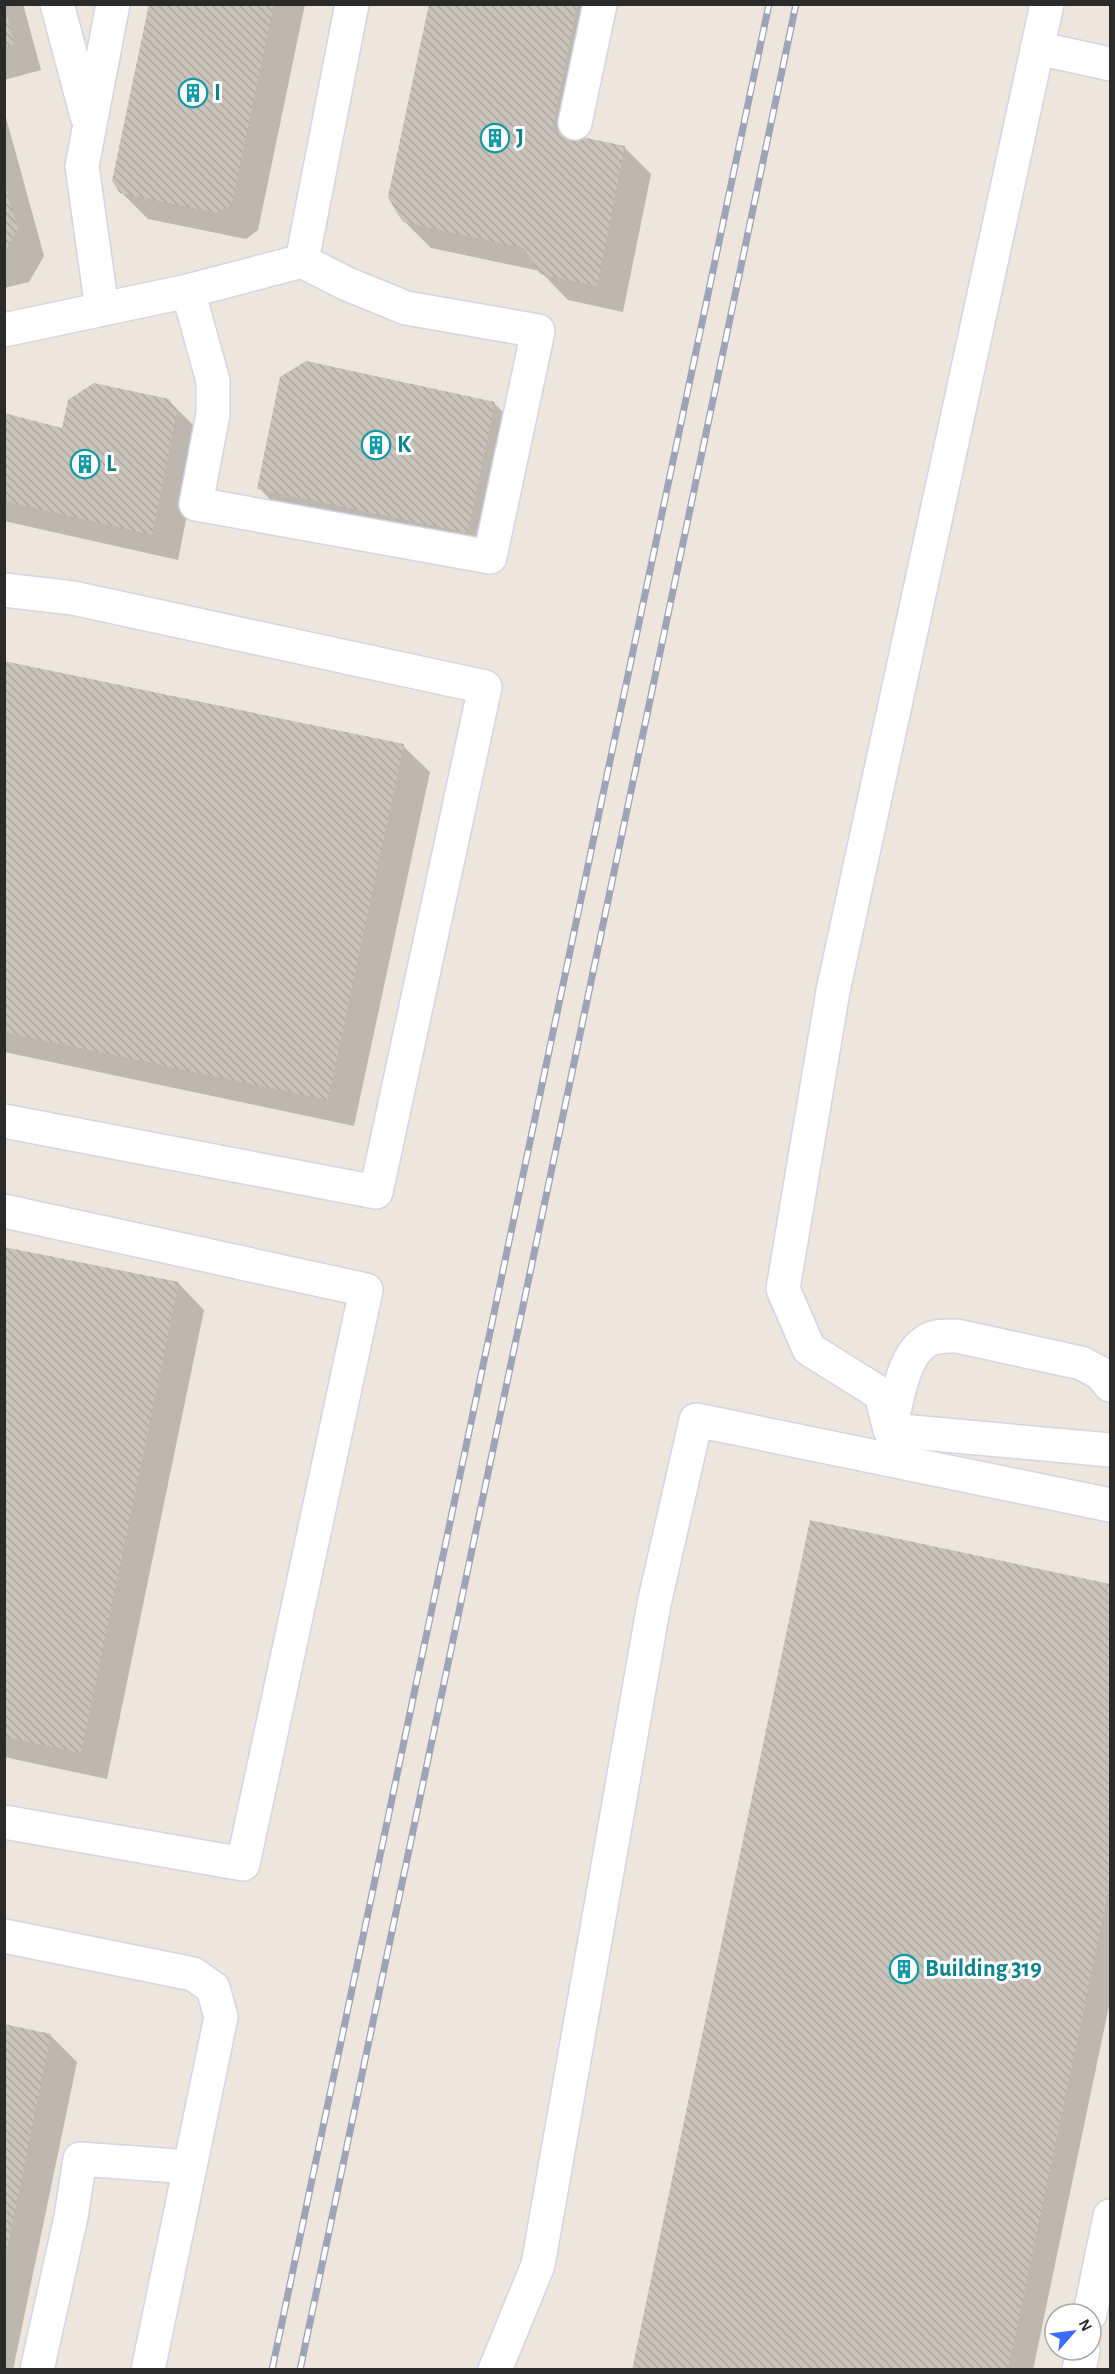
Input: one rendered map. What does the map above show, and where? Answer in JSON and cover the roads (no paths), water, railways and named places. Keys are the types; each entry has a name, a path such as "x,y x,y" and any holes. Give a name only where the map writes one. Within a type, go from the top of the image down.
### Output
{"lane":[{"path":"57,4 90,124"},
{"path":"102,309 81,166 113,4"},
{"path":"302,261 352,4"},
{"path":"574,123 600,4"},
{"path":"890,1430 881,1394 809,1349 783,1289 833,991 1047,4"},
{"path":"1037,48 1110,64"},
{"path":"4,330 188,291 302,261 345,283 406,308 538,331 490,557 196,504 213,414 213,381 188,291"},
{"path":"4,590 73,598 485,687 376,1192 4,1121"},
{"path":"4,1211 366,1290 243,1864 4,1822"},
{"path":"890,1430 904,1375 912,1355 925,1342 939,1336 957,1336 1081,1363 1100,1373 1110,1384"},
{"path":"495,2370 538,2265 654,1604 696,1420 1110,1504"},
{"path":"890,1430 1110,1450"},
{"path":"4,1936 193,1974 213,1988 221,2017 148,2370"},
{"path":"37,2370 71,2217 80,2159 190,2167"},
{"path":"1092,2302 1110,2216"}],"railway":[{"path":"272,2370 769,4"},
{"path":"300,2370 796,4"}],"place":[{"name":"I","path":"193,93"},
{"name":"J","path":"495,138"},
{"name":"K","path":"376,445"},
{"name":"L","path":"85,464"},
{"name":"Building 319","path":"904,1969"}]}
